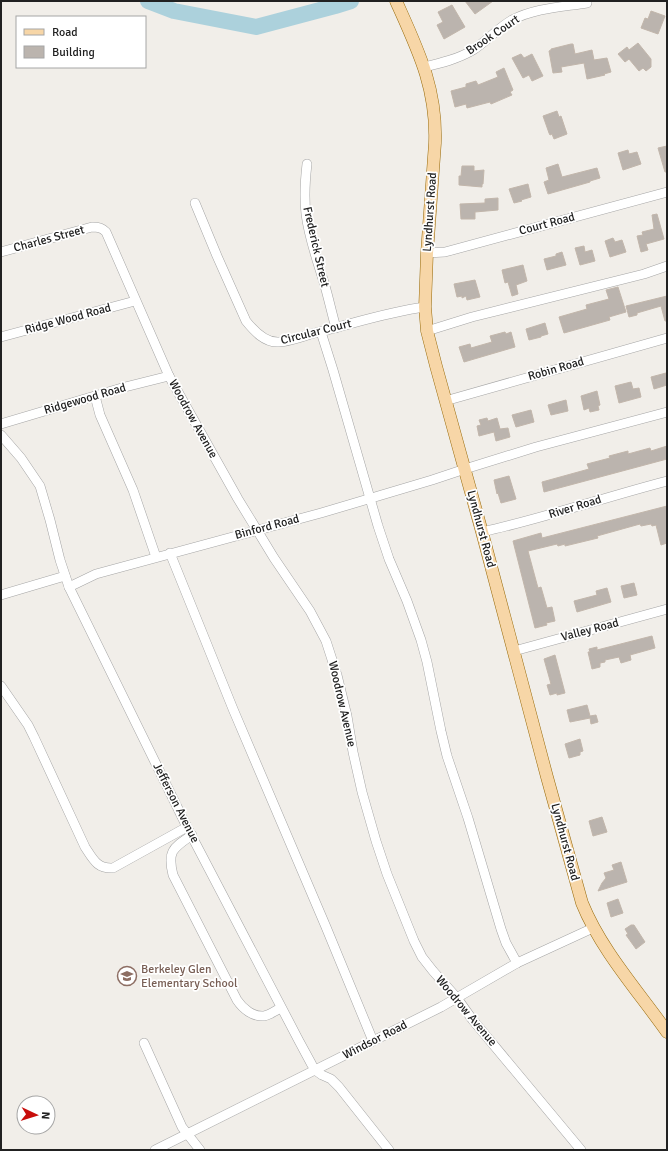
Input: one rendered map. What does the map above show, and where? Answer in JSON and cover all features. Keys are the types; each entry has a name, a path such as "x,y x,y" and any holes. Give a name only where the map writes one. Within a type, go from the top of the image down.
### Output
{"main road":[{"name":"Lyndhurst Road","path":"396,1 424,67 432,93 436,126 427,253 425,307 427,331 582,903 593,928 604,946 667,1032"}],"street":[{"name":"Brook Court","path":"424,67 460,57 474,49 511,20 525,14 540,10 587,4"},
{"name":"Frederick Street","path":"307,164 305,180 306,215 313,248 336,328"},
{"name":"Court Road","path":"427,253 445,252 667,192"},
{"name":"Circular Court","path":"195,203 246,321 252,330 271,341 278,342 397,311 425,307"},
{"name":"Charles Street","path":"1,252 92,227 98,227"},
{"name":"Woodrow Avenue","path":"98,227 106,232 169,376 256,530 316,622 326,641 339,682 362,792 376,841 387,874 422,957 581,1150"},
{"path":"427,331 644,274 667,266"},
{"name":"Ridge Wood Road","path":"1,337 135,300"},
{"path":"321,332 378,526 389,559 407,601 421,640 447,756 468,818 501,929 506,943 517,963"},
{"name":"Robin Road","path":"446,401 667,338"},
{"name":"Ridgewood Road","path":"1,424 169,376"},
{"path":"95,396 100,415 133,490 156,557"},
{"name":"Binford Road","path":"69,587 96,574 321,513 536,447 667,412"},
{"name":"Jefferson Avenue","path":"1,435 21,458 40,486 69,587 190,831 305,1053 315,1070 331,1079 339,1087 389,1150"},
{"name":"River Road","path":"482,532 536,519 667,481"},
{"path":"170,553 233,709 373,1041"},
{"path":"1,594 65,576"},
{"name":"Valley Road","path":"514,651 667,609"},
{"path":"1,686 31,731 59,788 85,847 99,866 104,868 113,868 190,831"},
{"path":"190,831 176,846 172,853 170,863 173,875 234,993 241,1006 254,1014 263,1016 282,1008"},
{"name":"Windsor Road","path":"155,1150 373,1041 456,998 517,963 593,928"},
{"path":"144,1043 182,1127 200,1150"}],"building":[{"path":"465,1 493,1 475,14"},
{"path":"452,5 465,27 444,39 437,25 443,22 438,12"},
{"path":"651,11 665,16 658,34 641,28 645,18 648,19"},
{"path":"638,43 651,59 651,67 646,71 643,68 639,71 629,59 625,62 618,54 627,47 629,50"},
{"path":"573,44 575,54 592,50 594,60 607,58 611,72 587,79 584,63 561,67 562,72 553,73 549,51 551,49"},
{"path":"521,54 524,58 532,54 543,76 532,81 529,75 523,78 512,58"},
{"path":"504,68 513,90 510,92 512,95 491,104 490,102 467,108 466,104 455,107 451,91 466,87 466,84 476,81 478,85 498,77 496,72"},
{"path":"557,111 559,117 561,116 567,134 554,139 552,134 550,135 549,133 543,116"},
{"path":"667,146 667,172 665,172 658,148"},
{"path":"628,150 629,154 637,152 641,164 623,170 618,153"},
{"path":"558,164 562,177 597,168 600,178 548,194 544,182 549,180 546,168"},
{"path":"462,166 474,166 474,171 484,170 482,187 459,185 459,176 461,176"},
{"path":"528,184 531,197 514,203 509,189"},
{"path":"498,198 498,210 475,212 475,219 461,219 460,204 485,203 485,199"},
{"path":"657,214 664,239 646,244 648,250 641,252 637,236 643,235 642,232 654,229 652,215"},
{"path":"613,238 615,242 622,240 626,252 610,257 605,241"},
{"path":"584,246 585,252 592,250 595,261 580,265 575,248"},
{"path":"562,252 566,265 547,270 544,259 556,256 556,254"},
{"path":"523,265 527,281 516,285 518,294 512,296 508,282 505,283 502,270"},
{"path":"475,280 480,297 467,300 466,296 462,298 462,296 457,297 454,284"},
{"path":"618,287 626,312 609,317 610,320 564,333 559,317 587,309 586,305 609,299 606,290"},
{"path":"667,296 667,321 665,321 661,306 629,317 626,306"},
{"path":"545,323 548,334 529,340 526,329"},
{"path":"505,332 506,334 511,332 515,347 464,362 459,347 470,344 471,348 492,342 490,336"},
{"path":"666,373 667,385 654,389 651,377"},
{"path":"631,382 633,389 639,388 641,397 619,403 615,386"},
{"path":"597,391 600,405 598,406 599,410 590,412 589,408 584,410 581,396"},
{"path":"566,400 568,411 551,415 548,405"},
{"path":"531,410 534,422 516,427 512,415"},
{"path":"487,418 488,421 497,418 500,429 508,428 510,437 496,441 494,432 479,436 477,426 481,425 479,420"},
{"path":"667,446 667,459 544,492 542,482 589,469 587,464 610,458 609,456 628,451 628,454 650,448 651,451"},
{"path":"509,476 516,499 501,503 498,493 497,494 494,480"},
{"path":"667,506 667,543 661,545 656,525 652,526 651,524 641,526 640,524 597,536 598,538 565,546 565,544 558,546 557,544 528,551 538,588 541,587 547,608 552,607 555,621 535,628 513,541 541,533 542,538"},
{"path":"634,583 637,595 624,598 621,586"},
{"path":"607,588 611,602 577,612 574,601 597,595 596,591"},
{"path":"652,636 655,648 630,655 631,660 621,663 619,657 605,660 605,662 600,663 600,667 592,669 588,652 590,652 589,649 597,647 597,650"},
{"path":"555,655 565,693 550,695 547,685 551,684 544,659"},
{"path":"587,705 590,716 596,715 598,722 591,724 590,718 570,722 567,710"},
{"path":"580,739 583,751 580,752 580,755 569,758 565,744"},
{"path":"602,817 607,832 593,836 589,821"},
{"path":"621,862 627,882 598,891 606,878 604,873 614,870 612,865"},
{"path":"618,899 623,913 611,917 607,903"},
{"path":"631,925 634,925 645,942 636,949 626,935 628,934 625,929"}],"waterway":[{"path":"148,1 174,11 256,27 351,1"}],"place":[{"name":"Berkeley Glen Elementary School","path":"127,976"}]}
